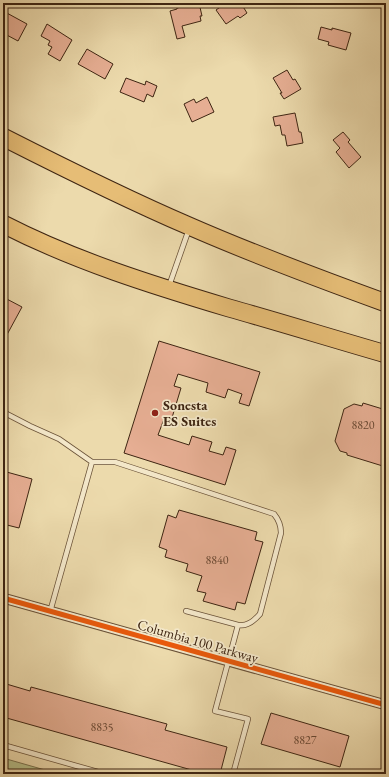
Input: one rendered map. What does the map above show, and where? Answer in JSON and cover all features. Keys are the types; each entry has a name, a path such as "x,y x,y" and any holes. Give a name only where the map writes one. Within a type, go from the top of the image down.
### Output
{"highway":[{"path":"3,137 94,183 190,227 288,267 386,303"},
{"path":"3,144 94,183"},
{"path":"3,224 59,250 112,271 167,290 386,354"}],"street":[{"name":"Columbia 100 Parkway","path":"3,598 386,705"}],"lane":[{"path":"167,290 190,227"},
{"path":"3,412 59,439 92,462 115,462 274,514 281,527 281,533 260,614 256,620 241,626 186,610"},
{"path":"50,612 92,462"},
{"path":"233,774 248,719 215,710 227,661 238,625"},
{"path":"3,745 105,774"}],"green space":[{"path":"3,758 59,774 3,774"}],"building":[{"path":"199,3 202,16 200,16 201,21 182,26 185,37 177,39 170,11"},
{"path":"226,3 244,3 242,5 247,13 240,18 238,16 226,24 216,10"},
{"path":"5,12 27,24 18,41 3,33 3,17"},
{"path":"47,24 72,40 60,61 48,54 52,47 48,45 50,41 41,36"},
{"path":"321,27 351,33 346,50 328,45 329,42 318,39"},
{"path":"87,49 113,64 105,79 78,64"},
{"path":"287,70 301,89 284,99 273,78"},
{"path":"126,78 145,85 146,81 157,86 153,97 147,94 144,102 120,92"},
{"path":"207,97 214,112 192,122 184,104 194,99 196,103"},
{"path":"295,113 303,143 287,146 285,135 282,135 280,125 275,126 273,117"},
{"path":"343,132 350,140 348,142 361,157 349,168 336,152 340,148 333,140"},
{"path":"3,297 22,307 3,342"},
{"name":"Sonesta ES Suites","path":"159,341 260,372 249,406 239,403 242,394 228,389 225,398 206,392 208,383 178,374 174,386 181,388 171,421 164,419 158,435 189,445 192,436 212,442 209,451 223,455 226,447 236,450 225,485 124,453"},
{"path":"363,403 386,410 386,467 347,455 347,453 340,451 335,441 344,409 354,404 362,406"},
{"path":"3,471 32,479 19,528 3,524"},
{"path":"179,510 257,532 255,540 263,542 245,604 237,602 235,610 203,601 206,593 197,591 202,576 186,571 188,564 165,557 167,550 159,547 168,515 176,518"},
{"path":"3,683 30,691 31,687 167,724 165,730 227,747 220,774 206,774 3,717"},
{"path":"271,713 349,736 340,767 261,744"}],"cycle path":[{"path":"3,598 386,705"}],"place":[{"name":"Sonesta ES Suites","path":"155,413"}]}
